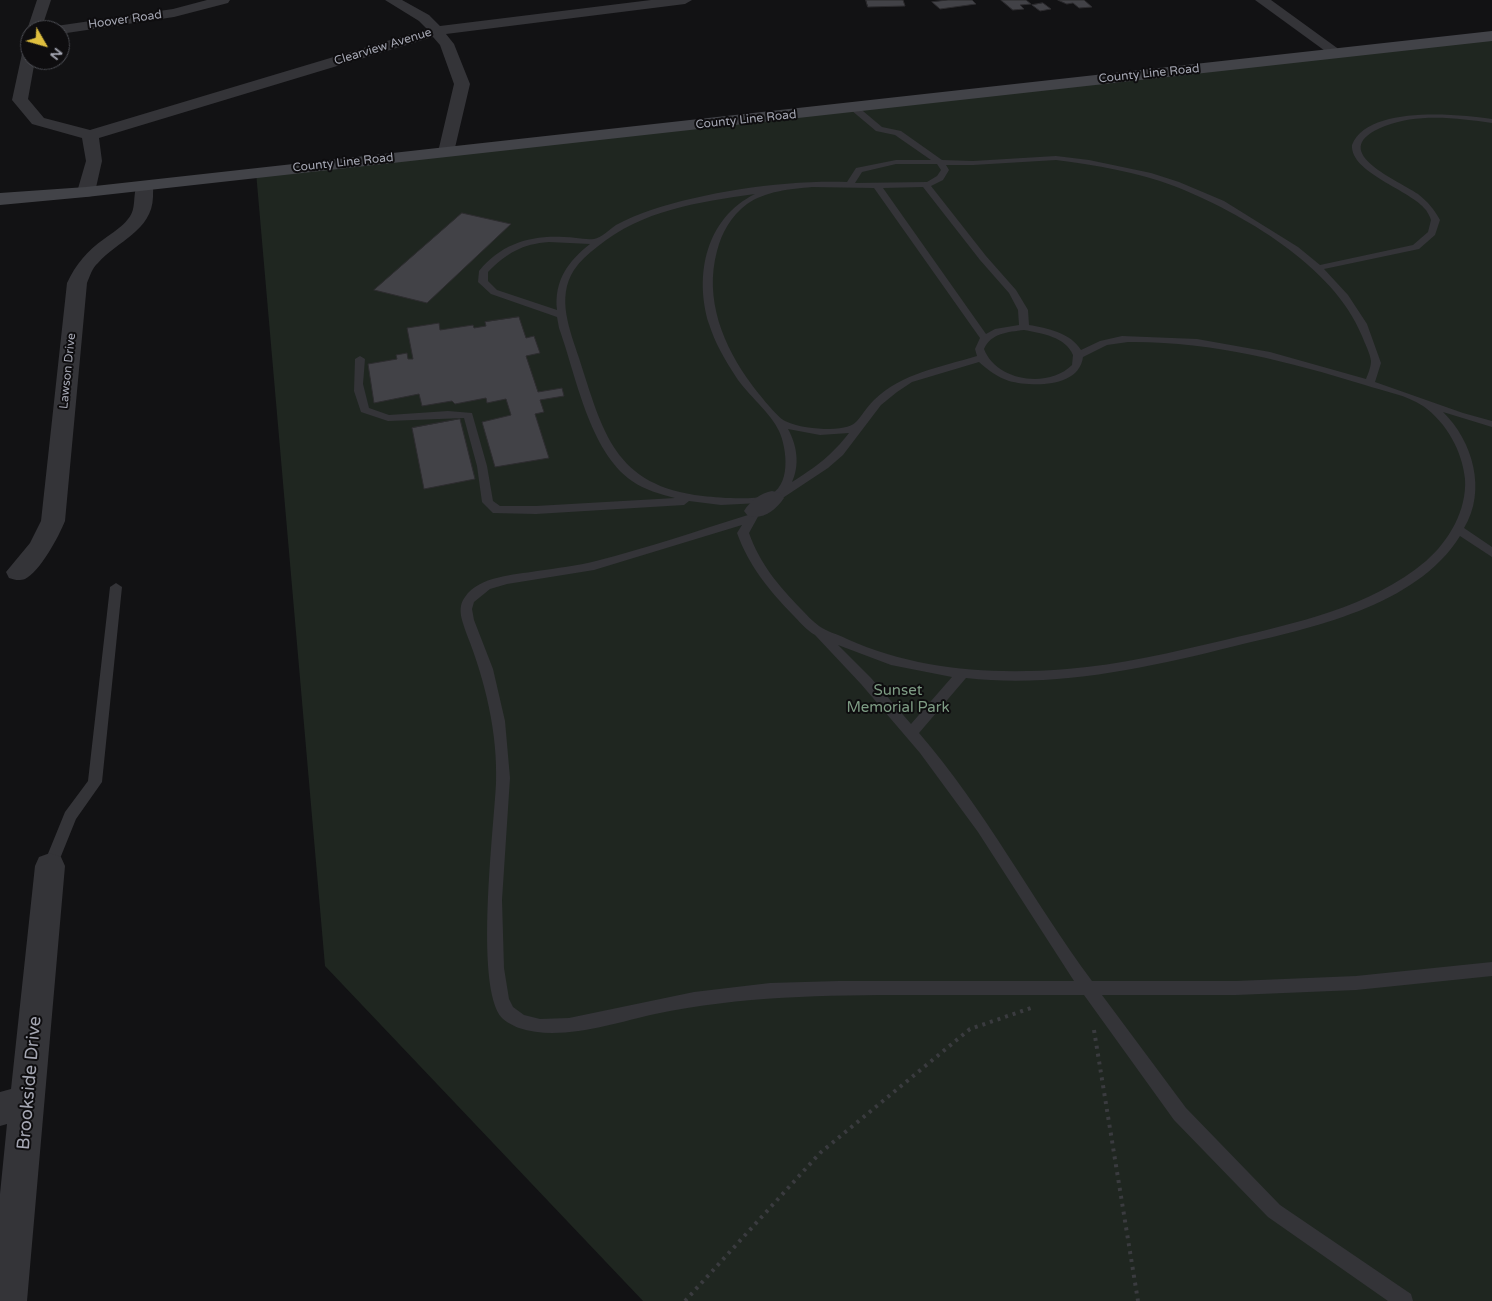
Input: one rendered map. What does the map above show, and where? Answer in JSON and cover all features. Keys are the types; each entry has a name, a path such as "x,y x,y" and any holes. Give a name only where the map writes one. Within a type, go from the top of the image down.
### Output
{"main road":[{"name":"County Line Road","path":"0,199 145,186 1492,36"}],"street":[{"path":"37,20 44,0"},
{"name":"Hoover Road","path":"70,28 174,13 223,0"},
{"path":"392,0 424,18 436,30 447,44 462,84 446,152"},
{"name":"Clearview Avenue","path":"90,135 436,30 685,0"},
{"path":"1262,0 1337,53"},
{"path":"26,70 20,100 38,121 90,135 94,161 86,192"},
{"name":"Lawson Drive","path":"18,572 35,555 47,538 53,521 77,283 80,271 88,259 130,227 140,216 144,208 145,186"},
{"name":"Brookside Drive","path":"8,1301 14,1105 50,866"}],"lane":[{"path":"702,500 655,489 638,480 620,465 607,446 564,328 561,290 566,276 575,262 598,242 628,222 660,210 709,199 802,185 877,186 925,184 938,180 945,170 940,162 898,133 879,129 854,108"},
{"path":"1318,268 1416,247 1426,241 1432,234 1435,226 1434,217 1421,199 1377,174 1358,157 1356,146 1359,138 1366,132 1382,124 1407,118 1452,118 1492,121"},
{"path":"849,185 859,170 896,162 973,163 1056,158 1104,165 1148,175 1192,190 1220,203 1295,249 1318,268 1345,297 1362,324 1376,363 1370,383"},
{"path":"925,184 1016,297 1023,310 1024,327"},
{"path":"877,186 985,339"},
{"path":"785,187 754,196 728,216 721,227 709,259 706,286 714,326 728,358 756,397 780,423 790,446 790,476 783,488 760,509 743,534 748,550 758,570 772,588 866,681 911,733 983,828 1065,957 1180,1114 1274,1211 1404,1301"},
{"path":"562,315 494,292 482,282 484,271 504,252 521,243 560,240 598,242"},
{"path":"1024,327 1040,329 1065,339 1074,347 1078,356 1071,372 1046,382 1014,380 988,367 981,358 980,345 985,339 1001,330 1024,327"},
{"path":"1078,356 1108,342 1120,340 1170,339 1200,341 1262,352 1370,383 1459,415 1491,424"},
{"path":"360,358 358,383 360,399 365,410 388,418 448,414 468,415 482,466 488,502 497,510 536,510 702,500 730,502 760,509"},
{"path":"981,358 908,380 876,403 839,453 824,466 760,509 594,566 506,580 486,586 475,593 468,601 466,609 468,620 487,669 498,721 503,778 495,900 496,968 501,999 507,1012 520,1021 540,1026 569,1025 694,999 770,990 839,988 1236,988 1356,983 1492,969"},
{"path":"815,629 873,656 922,668 962,674 1041,677 1085,673 1164,660 1302,625 1340,612 1383,594 1414,576 1436,558 1461,531 1477,498 1477,481 1473,463 1463,438 1425,403"},
{"path":"780,423 812,432 841,432 860,426"},
{"path":"1461,531 1492,553"},
{"path":"50,866 70,816 95,782 116,587"},
{"path":"911,733 962,674"}],"path":[{"path":"1088,989 1138,1301"},
{"path":"685,1301 820,1153 970,1029 1034,1007"}],"green space":[{"name":"Sunset Memorial Park","path":"1492,36 1492,1301 643,1301 325,966 256,172"}],"building":[{"path":"866,0 903,0 905,6 868,7"},
{"path":"972,0 976,4 940,9 932,2"},
{"path":"1001,0 1026,0 1031,4 1020,5 1024,9 1013,10"},
{"path":"1058,0 1084,0 1092,7 1079,8 1073,3 1067,4"},
{"path":"1043,3 1051,9 1040,11 1032,5"},
{"path":"462,213 511,224 427,303 374,290"},
{"path":"519,317 526,338 534,336 540,353 526,356 538,392 562,388 564,396 540,400 544,412 535,414 549,458 495,467 482,422 511,415 506,399 487,403 486,398 455,404 452,401 422,406 419,394 374,403 368,364 397,359 396,355 407,353 408,359 413,359 407,328 439,323 440,330 473,325 474,328 486,326 485,322"},
{"path":"460,419 475,479 424,489 412,428"}]}
